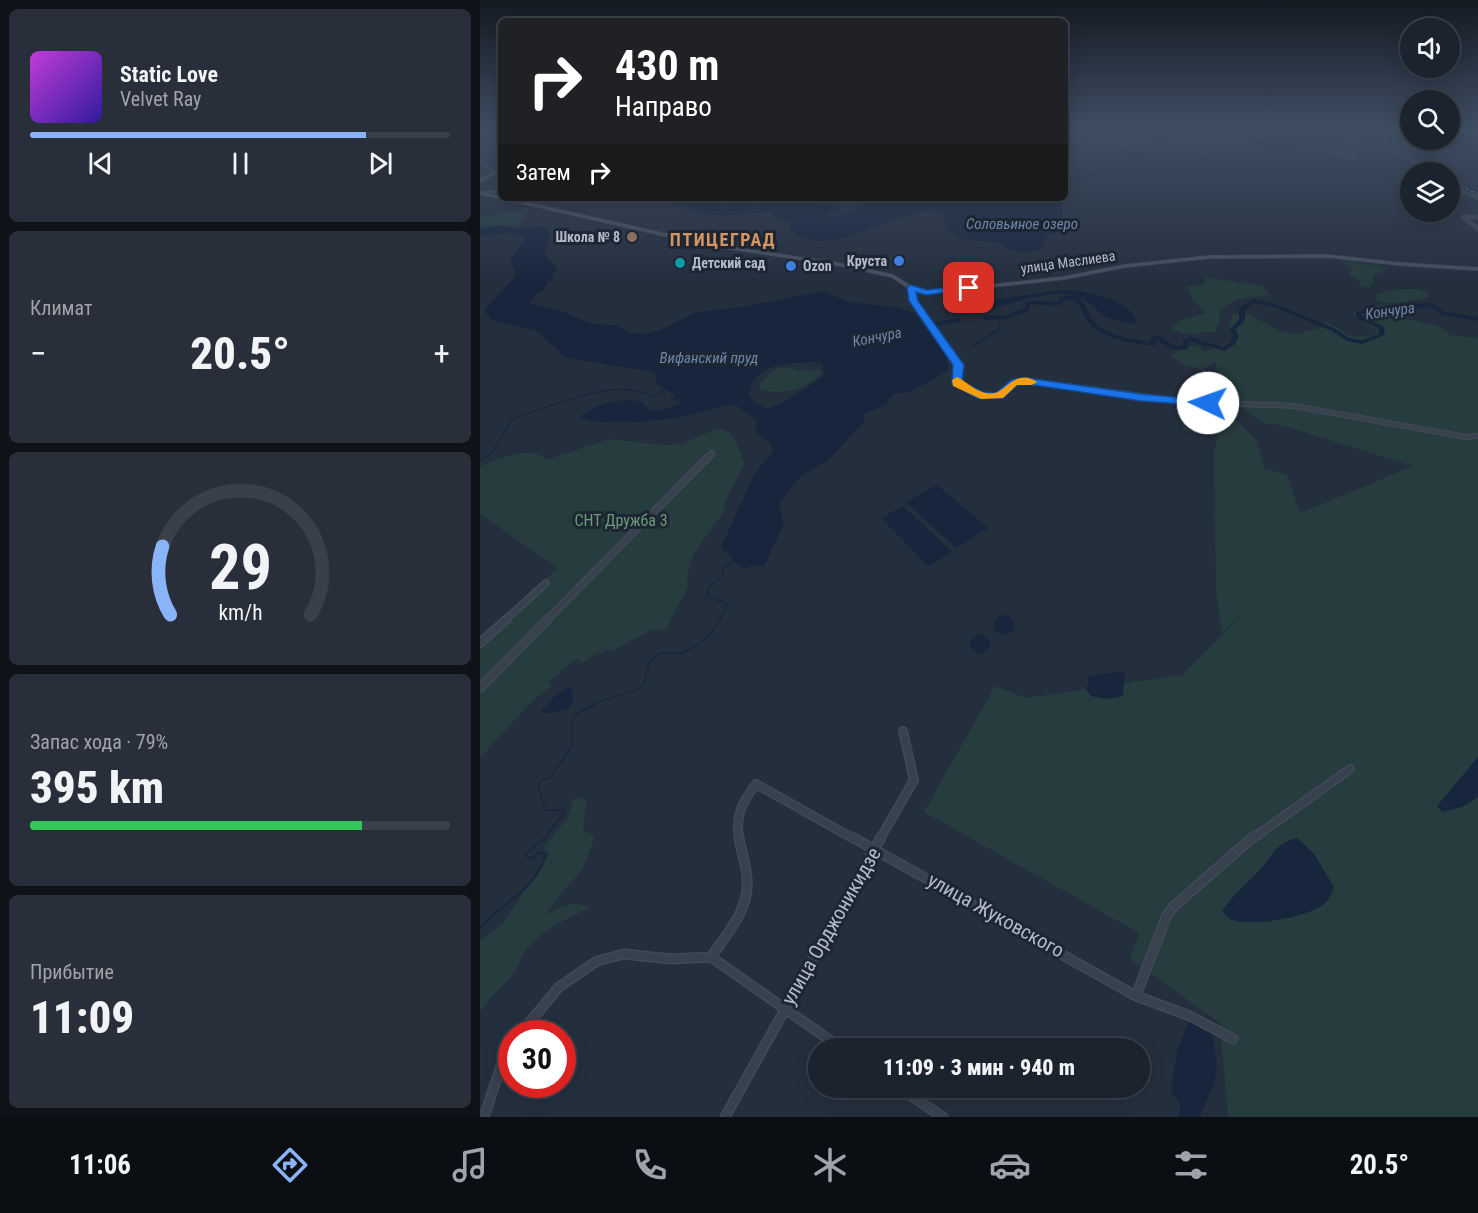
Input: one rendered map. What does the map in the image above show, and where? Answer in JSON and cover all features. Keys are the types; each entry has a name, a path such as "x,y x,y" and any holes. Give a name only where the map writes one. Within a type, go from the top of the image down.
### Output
{"street":[{"path":"480,193 498,191"},
{"path":"1460,191 1478,198"},
{"path":"480,193 498,197"},
{"path":"515,201 710,246 837,264 893,276 911,287 914,301 958,365 957,384 981,395 999,396 1014,382 1027,381 1189,402 1294,406 1466,436 1478,436"},
{"path":"1478,217 1463,217 1478,229"},
{"name":"улица Маслиева","path":"911,287 926,293 1065,278 1125,266 1214,257 1327,256 1393,264 1478,269"},
{"path":"480,688 711,454"},
{"path":"480,643 546,583"},
{"name":"улица Орджоникидзе","path":"725,1117 783,1009 914,780 903,731"},
{"path":"1136,996 1166,917 1173,907 1227,857 1311,793 1350,769"},
{"name":"улица Жуковского","path":"711,957 740,914 746,895 747,882 736,822 742,801 756,784 1136,996 1190,1016 1233,1039"},
{"path":"532,1020 559,987 586,967 609,956 634,954 665,959 711,957 826,1038"},
{"path":"484,1117 498,1075"},
{"path":"914,1098 943,1117"}],"green space":[{"path":"530,208 518,225 480,228 480,217"},
{"path":"1341,262 1379,266 1385,270 1373,275 1374,281 1369,285 1370,288 1358,285 1361,281 1351,276 1349,271 1355,271"},
{"path":"1205,277 1262,286 1269,295 1243,298 1226,306 1219,311 1220,321 1214,332 1184,334 1171,329 1178,321 1206,313 1193,300 1187,287 1205,284"},
{"path":"1391,290 1426,291 1430,297 1396,303 1377,300 1376,294"},
{"path":"1383,304 1396,317 1437,325 1450,335 1478,338 1478,1117 1228,1117 1220,1023 1130,959 1139,933 924,812 995,686 1026,698 1182,675 1252,605 1222,633 1216,592 1214,451 1219,435 1182,430 1177,406 1222,406 1257,441 1264,468 1287,475 1300,513 1413,466 1281,425 1264,424 1227,396 1215,362 1203,370 1184,365 1170,356 1187,347 1199,346 1204,352 1226,344 1233,337 1228,327 1232,315 1248,314 1278,330 1295,334 1320,328 1326,322 1353,337 1373,336 1377,330 1354,316 1354,312"},
{"path":"784,367 802,371 820,370 821,374 808,384 793,390 777,392 761,390 759,384 772,371"},
{"name":"СНТ Дружба 3","path":"718,428 733,437 745,463 723,505 726,507 724,511 693,555 687,576 688,587 672,618 668,619 671,621 665,630 652,630 610,652 608,649 597,652 583,663 576,659 547,683 552,687 534,699 480,758 480,638 558,568 480,514 480,466 523,453 540,455 546,460 609,439 663,445 682,444"},
{"path":"575,797 587,800 583,830 595,836 583,868 545,914 572,904 590,908 561,922 536,940 522,956 514,973 480,1012 480,942 503,923 550,853 543,848 567,819"}],"water":[{"name":"Соловьиное озеро","path":"674,201 709,201 722,204 756,201 758,206 760,201 814,201 818,204 832,204 839,208 840,211 814,219 846,213 871,201 984,201 995,204 1000,201 1062,201 1062,221 1056,234 1048,235 1039,250 1018,251 1000,243 965,239 958,236 951,232 941,214 931,210 918,212 854,235 823,241 810,240 789,230 789,224 800,220 785,222 772,217 773,213 770,212 717,215 693,211"},
{"name":"Вифанский пруд","path":"502,225 515,228 540,226 549,229 550,241 544,254 557,269 550,278 554,280 547,283 544,290 538,292 530,303 567,313 591,324 616,325 632,333 647,334 665,328 696,312 741,307 823,291 849,302 901,308 915,313 944,352 949,370 910,392 894,394 884,406 863,414 864,422 827,461 800,477 779,504 784,524 764,566 754,565 743,569 721,547 754,475 773,451 770,442 756,434 757,420 737,406 729,404 684,417 660,420 610,422 580,417 599,406 615,402 638,401 649,409 661,410 680,402 671,399 676,395 656,384 655,372 566,358 537,331 491,320 484,310 516,276 510,260 527,238 511,233 480,236 480,228","holes":["816,362 822,364 824,376 782,403 766,409 754,402 749,395 752,384 758,376 774,366"]},
{"path":"1063,290 1106,297 1125,307 1133,314 1137,322 1128,323 1112,319 1084,299 1066,294 1041,296 977,310 972,307 977,302"},
{"path":"1200,377 1222,388 1226,393 1216,397 1198,394 1193,379"},
{"path":"937,485 988,528 956,548 906,502"},
{"path":"903,506 952,552 928,566 881,518"},
{"path":"1004,615 1011,618 1014,625 1011,632 1004,635 997,632 994,625 997,618"},
{"path":"976,634 984,634 990,640 990,648 984,654 976,654 970,648 970,640"},
{"path":"1125,673 1123,696 1105,699 1091,696 1085,688 1089,684 1088,676"},
{"path":"571,686 574,699 568,709 544,714 541,711 557,694"},
{"path":"1478,757 1478,797 1462,807 1443,812 1437,806"},
{"path":"1297,838 1314,854 1334,887 1328,900 1311,911 1283,919 1242,922 1228,918 1222,911 1230,900 1258,872 1274,851 1284,843"},
{"path":"1189,1021 1211,1033 1215,1047 1215,1077 1200,1117 1179,1117 1180,1103 1171,1092 1177,1050"}],"waterway":[{"path":"1068,180 1073,179"},
{"name":"Кончура","path":"985,318 1008,317 1028,309 1027,303 1056,304 1061,303 1060,300 1067,297 1073,297 1078,300 1095,326 1114,335 1153,344 1153,338 1160,338 1168,346 1178,348 1186,348 1185,341 1190,339 1224,349 1233,343 1236,335 1232,330 1242,320 1242,309 1253,301 1273,305 1334,330 1347,339 1362,342 1382,335 1381,327 1360,318 1358,313 1404,306 1431,305 1444,314 1478,319"},
{"path":"971,347 1000,329 997,318"},
{"name":"Кончура","path":"923,326 959,320"},
{"name":"Кончура","path":"480,461 492,452 513,418 603,391 622,389 639,391 654,397 667,387"},
{"path":"545,838 564,813 563,810 545,810 538,784 543,779 550,778 572,746 572,721 575,715 600,701 637,690 644,684 649,663 660,653 681,653 692,649 705,639 716,626 727,604 707,596 709,586 722,576 723,568 736,560"},
{"path":"545,838 526,853 526,856 531,859 540,852 545,854"},
{"path":"480,928 526,887 541,867 545,855"}],"railway":[{"path":"1460,186 1478,194"}],"slow traffic":[{"path":"957,380 957,384 981,395 999,396 1014,382 1032,382"}],"place":[{"name":"Школа № 8","path":"632,237"},
{"name":"Круста","path":"899,261"},
{"name":"Детский сад","path":"680,263"},
{"name":"Ozon","path":"791,266"}],"district":[{"name":"ПТИЦЕГРАД","path":"723,240"}],"route":[{"path":"969,288 926,293 916,291 911,287 914,301 958,365 957,384 981,395 999,396 1014,382 1027,381 1141,397 1208,403"}]}
